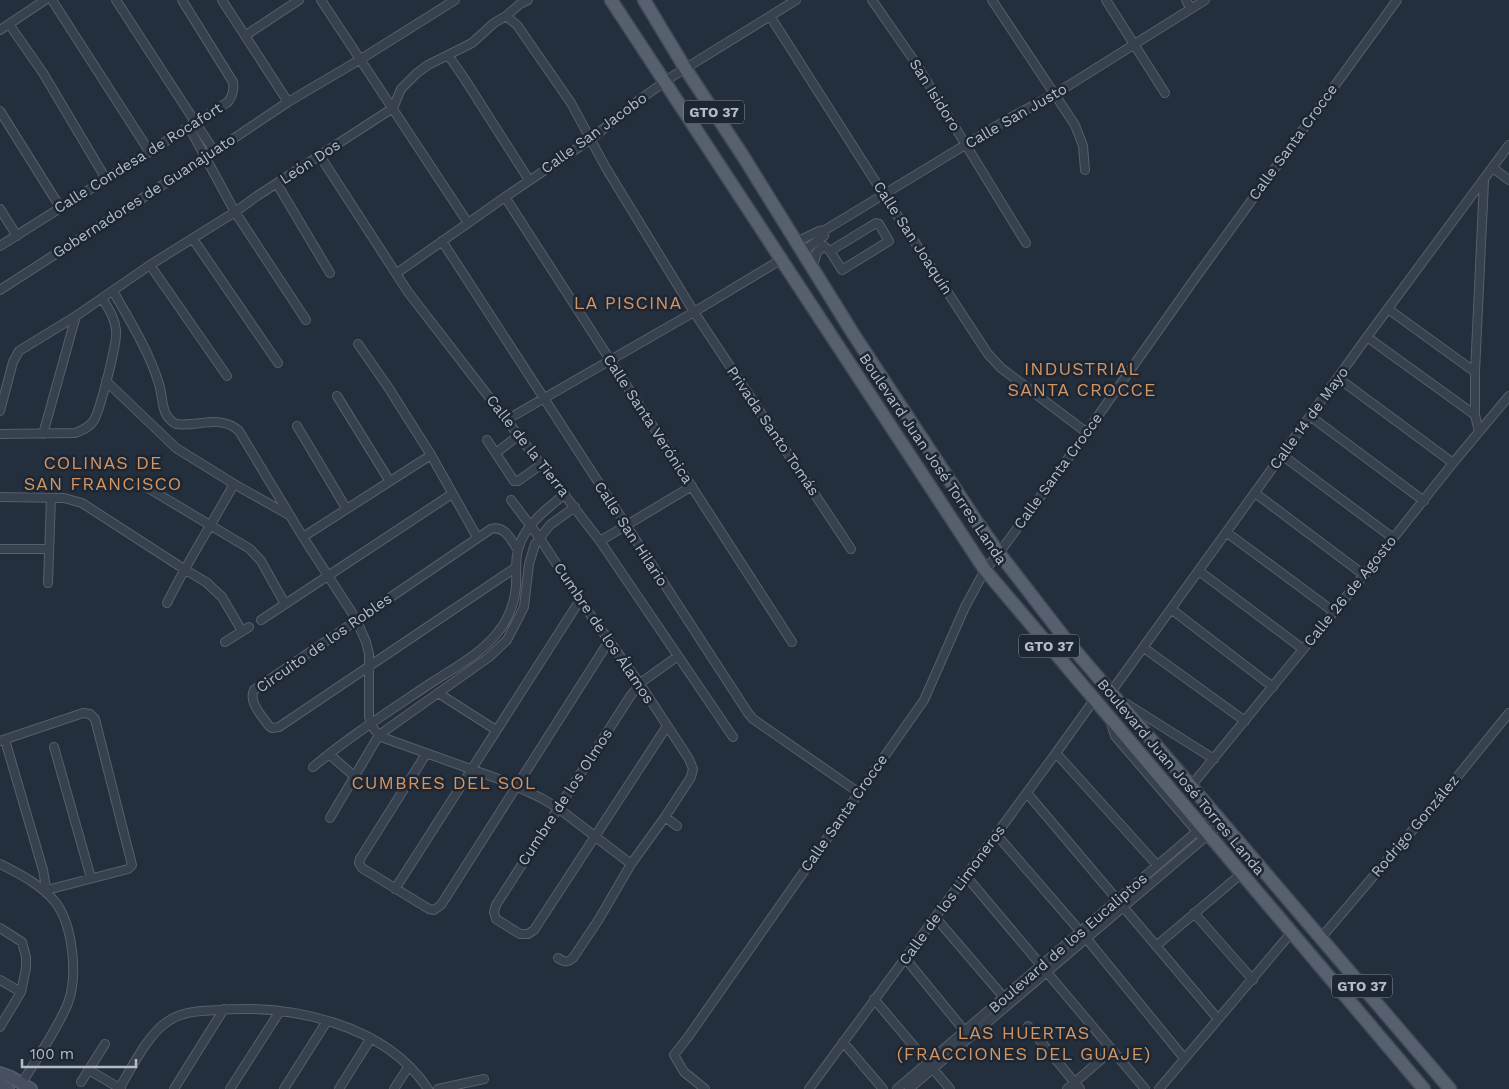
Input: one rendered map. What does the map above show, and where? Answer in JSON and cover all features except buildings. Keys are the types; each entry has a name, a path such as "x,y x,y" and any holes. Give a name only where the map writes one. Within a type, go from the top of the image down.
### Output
{"main road":[{"name":"Boulevard Juan José Torres Landa","path":"611,0 985,570 1110,718 1203,833 1241,874 1424,1089"},
{"name":"Boulevard Juan José Torres Landa","path":"644,0 685,68 743,156 812,269 894,397 999,553 1068,641 1450,1089"}],"street":[{"path":"0,30 44,0"},
{"path":"52,0 149,151"},
{"path":"116,0 197,122 214,151"},
{"name":"Calle Condesa de Rocafort","path":"0,246 228,102 234,88 230,76 182,0"},
{"path":"222,0 288,102"},
{"path":"246,35 299,0"},
{"path":"321,0 468,223"},
{"name":"Gobernadores de Guanajuato","path":"0,290 288,102 361,60 455,0"},
{"path":"393,108 401,89 409,79 428,65 472,43 494,23 528,0"},
{"name":"Calle San Jacobo","path":"397,273 529,180 591,139 664,82 796,0"},
{"name":"San Isidoro","path":"872,0 915,62 1026,243"},
{"path":"992,0 1079,132 1083,146 1084,170"},
{"path":"1106,0 1164,92"},
{"path":"1186,0 1191,9"},
{"name":"Calle San Justo","path":"799,247 819,231 825,230 1008,119 1055,94 1205,0"},
{"name":"Calle Santa Crocce","path":"705,1089 684,1072 674,1055 924,700 985,570 1397,0"},
{"name":"Privada Santo Tomás","path":"506,16 517,25 571,103 606,168 694,312 851,550"},
{"name":"Calle San Joaquín","path":"770,16 884,195 994,361 1000,368 1086,432"},
{"path":"9,24 44,73 106,178"},
{"path":"448,56 529,180"},
{"name":"León Dos","path":"0,411 16,355 19,351 76,316 393,108"},
{"path":"0,110 60,208"},
{"path":"189,127 235,212 306,320"},
{"name":"Calle 14 de Mayo","path":"1113,694 1226,532 1509,145"},
{"name":"Calle de la Tierra","path":"320,156 424,313 575,506 733,737"},
{"path":"1493,168 1509,180"},
{"path":"1479,432 1475,415 1475,372 1484,181"},
{"path":"276,184 330,273"},
{"name":"Calle Santa Verónica","path":"505,197 792,642"},
{"path":"0,209 17,236"},
{"path":"812,269 817,252 824,246 830,251 842,270 888,241 879,224 876,223 830,251"},
{"name":"Calle San Justo","path":"799,247 824,236 825,230"},
{"path":"193,239 278,363"},
{"name":"Calle San Hilario","path":"442,241 748,713 753,719 858,792"},
{"path":"508,419 782,259"},
{"path":"150,266 227,376"},
{"path":"113,291 154,368 161,389 164,414 170,421 176,424 214,421 233,425 245,439 303,537 356,619 366,642 370,664 370,724 379,735 516,786 558,808 631,864"},
{"path":"0,434 76,433 89,426 97,415 116,335 114,320 102,298"},
{"path":"1388,309 1475,372"},
{"path":"43,434 76,316"},
{"path":"1367,338 1475,415"},
{"path":"358,344 431,455 477,537"},
{"path":"1338,378 1453,463"},
{"path":"106,381 176,448 291,516"},
{"path":"337,396 389,480"},
{"name":"Calle 26 de Agosto","path":"1191,786 1509,396"},
{"path":"153,425 164,414"},
{"path":"1310,416 1424,501"},
{"path":"297,426 346,508"},
{"path":"496,453 519,435"},
{"path":"487,440 514,481 542,464"},
{"path":"303,537 389,480 431,455"},
{"path":"1282,455 1394,538"},
{"path":"138,482 242,543 256,555 284,604"},
{"path":"167,603 184,569 234,484"},
{"path":"600,541 692,486"},
{"path":"263,500 274,488"},
{"path":"1255,493 1364,575"},
{"path":"261,620 452,494"},
{"path":"313,767 370,724 472,656 490,641 505,622 509,613 516,587 515,568 518,550 530,525 565,494"},
{"path":"0,497 50,498 73,500 82,503 206,582 217,591 246,629 226,642"},
{"path":"48,583 50,498"},
{"name":"Cumbre de los Álamos","path":"511,500 539,537 580,600 640,684 690,759 694,769 693,773 664,817"},
{"path":"330,818 379,735 495,652 512,632 524,607 529,564 534,544 550,525 575,506"},
{"name":"Circuito de los Robles","path":"515,568 279,727 272,728 269,726 252,698 254,690 491,529 497,527 502,529 518,550"},
{"path":"1226,532 1334,612"},
{"path":"0,549 49,549"},
{"path":"1199,571 1303,649"},
{"path":"395,889 580,600"},
{"path":"1171,609 1273,687"},
{"path":"426,754 359,863 362,868 395,889 434,910 441,905 610,641"},
{"path":"1144,648 1245,721"},
{"name":"Cumbre de los Olmos","path":"595,837 534,930 528,934 520,934 496,919 494,912 496,905 631,695 640,684 678,656"},
{"path":"438,693 496,730"},
{"path":"1113,694 1214,759"},
{"name":"Calle de los Limoneros","path":"813,1087 842,1042 1094,700"},
{"path":"83,713 90,714 95,719 132,862 131,868 47,892 43,870 2,740 83,713"},
{"name":"Rodrigo González","path":"1320,938 1444,793 1509,713"},
{"path":"595,837 667,726"},
{"path":"54,747 91,878"},
{"path":"1056,753 1158,866"},
{"path":"329,754 354,776"},
{"path":"1027,793 1218,1019"},
{"path":"558,958 564,962 573,958 599,919 631,864 664,817 677,826"},
{"name":"Boulevard de los Eucaliptos","path":"909,1089 931,1066 1044,969 1081,932 1120,904 1219,819"},
{"name":"Boulevard de los Eucaliptos","path":"1044,969 1086,938 1158,866 1203,833"},
{"path":"996,834 1081,932 1184,1058"},
{"path":"0,864 34,882 47,892 56,903 68,934 74,960 70,998 26,1086 0,1073"},
{"path":"1156,946 1241,874"},
{"path":"966,876 1145,1089"},
{"path":"1194,913 1253,980"},
{"path":"935,917 1007,1001"},
{"path":"0,928 19,939 25,949 26,968 21,992 0,1027"},
{"path":"1159,1089 1291,933"},
{"path":"905,958 968,1034"},
{"path":"0,980 21,992"},
{"path":"874,999 950,1089"},
{"path":"89,1070 120,1089 154,1033 167,1021 183,1014 246,1008 280,1011 327,1021 357,1031 371,1038 409,1066 418,1074 428,1089"},
{"path":"174,1089 224,1009"},
{"path":"230,1089 280,1011"},
{"path":"284,1089 327,1021"},
{"path":"1028,1026 1077,1086"},
{"path":"338,1089 371,1038"},
{"path":"842,1042 883,1089"},
{"path":"81,1082 105,1044"},
{"path":"1067,1089 1077,1086 1112,1050"},
{"path":"394,1089 409,1066"},
{"name":"Boulevard de los Eucaliptos","path":"897,1089 931,1066"},
{"path":"438,1089 484,1079"},
{"path":"0,1085 8,1089"}],"district":[{"name":"LA PISCINA","path":"628,302"},
{"name":"INDUSTRIAL SANTA CROCCE","path":"1082,378"},
{"name":"COLINAS DE SAN FRANCISCO","path":"103,472"},
{"name":"CUMBRES DEL SOL","path":"444,782"},
{"name":"LAS HUERTAS (FRACCIONES DEL GUAJE)","path":"1024,1042"}]}
